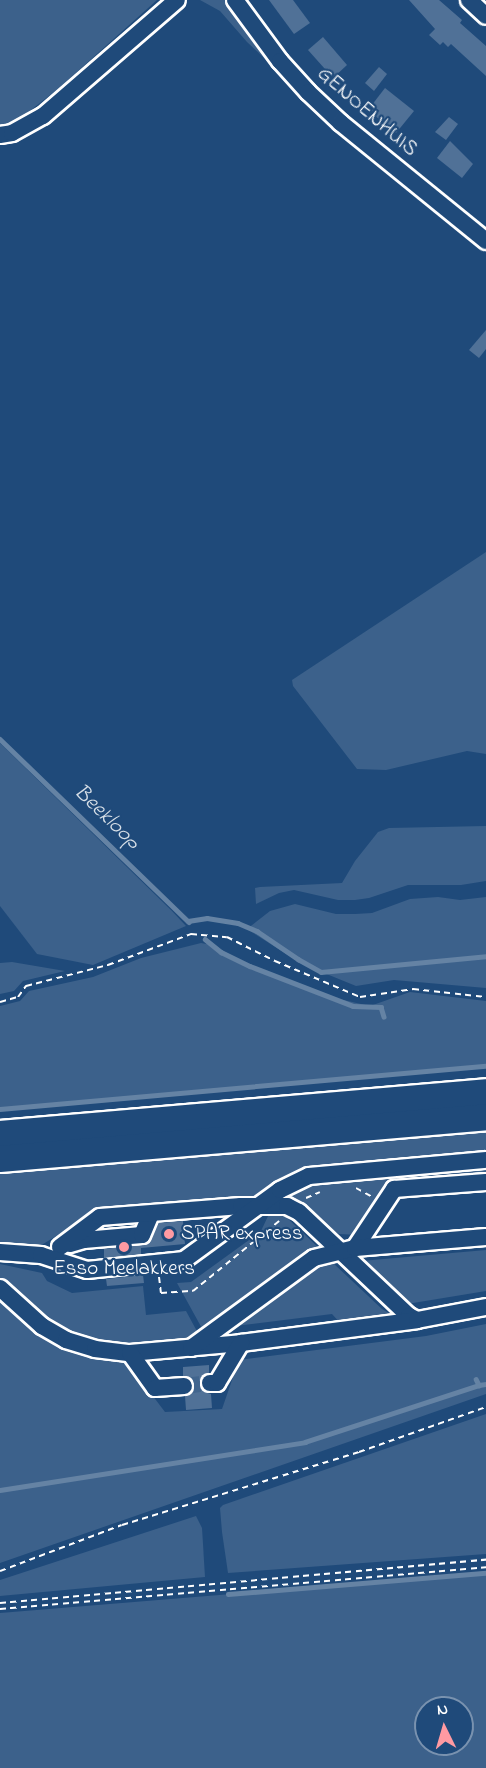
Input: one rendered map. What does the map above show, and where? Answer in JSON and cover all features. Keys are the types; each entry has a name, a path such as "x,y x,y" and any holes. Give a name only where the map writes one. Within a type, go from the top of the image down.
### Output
{"highway":[{"path":"0,1134 486,1092"},
{"path":"0,1159 486,1117"}],"street":[{"path":"0,135 12,133 43,116 177,0"},
{"name":"GENOENHUIS","path":"235,0 280,61 308,92 341,123 486,241"},
{"path":"469,0 486,16"},
{"path":"0,1252 42,1255 60,1263 87,1270 184,1260 263,1205 280,1190 309,1176 486,1160"},
{"path":"347,1250 394,1189 486,1182"},
{"path":"42,1255 60,1247 100,1218 277,1204 294,1209 347,1250 409,1316 417,1320"},
{"path":"190,1349 314,1258 347,1250 486,1237"},
{"path":"0,1288 42,1326 66,1340 95,1349 130,1353 241,1343 417,1320 486,1307"},
{"path":"210,1383 217,1383 241,1343"},
{"path":"130,1353 155,1388 184,1386"}],"path":[{"path":"0,1002 18,997 26,986 108,965 191,934 227,937 274,961 360,997 412,989 486,997"},
{"path":"355,1188 384,1204"},
{"path":"158,1263 161,1293 193,1291 306,1199 324,1190"},
{"path":"0,1571 122,1525 359,1452 486,1407"},
{"path":"0,1603 486,1560"},
{"path":"0,1610 486,1567"}],"shaded area":[{"path":"0,0 157,0 59,88 8,128 0,130"},
{"path":"200,0 230,0 279,72 247,42 220,11"},
{"path":"486,552 486,754 467,751 386,770 357,769 293,686 292,680"},
{"path":"0,743 186,926 93,965 37,954 0,906"},
{"path":"486,826 486,881 461,885 408,885 369,898 355,900 338,900 294,890 279,893 256,904 255,888 342,883 355,861 378,832 389,828"},
{"path":"438,897 460,900 486,897 486,988 394,980 356,986 302,964 247,929 270,911 295,904 336,914 355,914 372,913 410,899"},
{"path":"201,943 212,945 276,977 330,997 370,1006 410,992 486,1001 486,1066 0,1110 0,1006 20,1001 29,991 93,977 141,958"},
{"path":"12,962 65,971 23,981 14,991 0,994 0,963"},
{"path":"486,1131 486,1155 309,1170 261,1197 98,1215 85,1218 40,1246 0,1244 0,1174"},
{"path":"486,1165 486,1175 393,1184 359,1235 339,1234 280,1200 283,1194 301,1183"},
{"path":"269,1214 283,1214 321,1250 204,1332 177,1283 191,1282 261,1231"},
{"path":"486,1250 486,1291 407,1304 361,1261"},
{"path":"320,1261 332,1262 382,1309 395,1317 341,1324 332,1314 227,1327"},
{"path":"0,1264 42,1273 47,1281 72,1293 143,1286 146,1315 186,1311 199,1335 185,1345 96,1345 44,1322 0,1280"},
{"path":"0,1293 18,1312 124,1358 165,1412 222,1409 239,1360 426,1336 486,1324 486,1394 0,1563"},
{"path":"486,1414 486,1554 228,1573 220,1508 223,1505"},
{"path":"196,1516 202,1528 205,1577 0,1596 0,1580"},
{"path":"486,1573 486,1768 0,1768 0,1613"}],"building":[{"path":"269,0 293,0 310,23 294,34"},
{"path":"409,0 439,0 462,20 460,23 486,46 486,76 451,44 448,47 443,42 440,45 429,35 435,29"},
{"path":"323,37 347,65 333,78 308,50"},
{"path":"379,67 387,74 374,91 365,83"},
{"path":"385,88 414,111 396,133 368,110"},
{"path":"449,117 458,124 446,140 435,132"},
{"path":"450,141 473,164 462,178 437,158"},
{"path":"486,330 486,349 479,358 469,350"},
{"path":"183,1221 185,1244 141,1248 141,1254 104,1258 104,1249 148,1244 159,1223"},
{"path":"143,1275 144,1283 107,1286 106,1279"},
{"path":"209,1365 209,1373 201,1377 200,1384 204,1392 211,1394 212,1408 186,1410 185,1396 190,1394 194,1386 192,1380 183,1376 183,1367"}],"waterway":[{"name":"Beekloop","path":"0,739 189,922"},
{"path":"188,921 207,918 238,923 257,931 321,972 486,956"},
{"name":"Beekloop","path":"205,939 221,952 250,966 353,1006 381,1007 384,1017"},
{"path":"0,1109 486,1066"},
{"name":"Beekloop","path":"476,1379 479,1385 486,1384"},
{"path":"0,1490 305,1442 479,1385"},
{"path":"228,1594 486,1573"}],"tunnel":[{"path":"184,1386 210,1383"}],"place":[{"name":"SPAR express","path":"169,1234"},
{"name":"Esso Meelakkers","path":"124,1247"}]}
